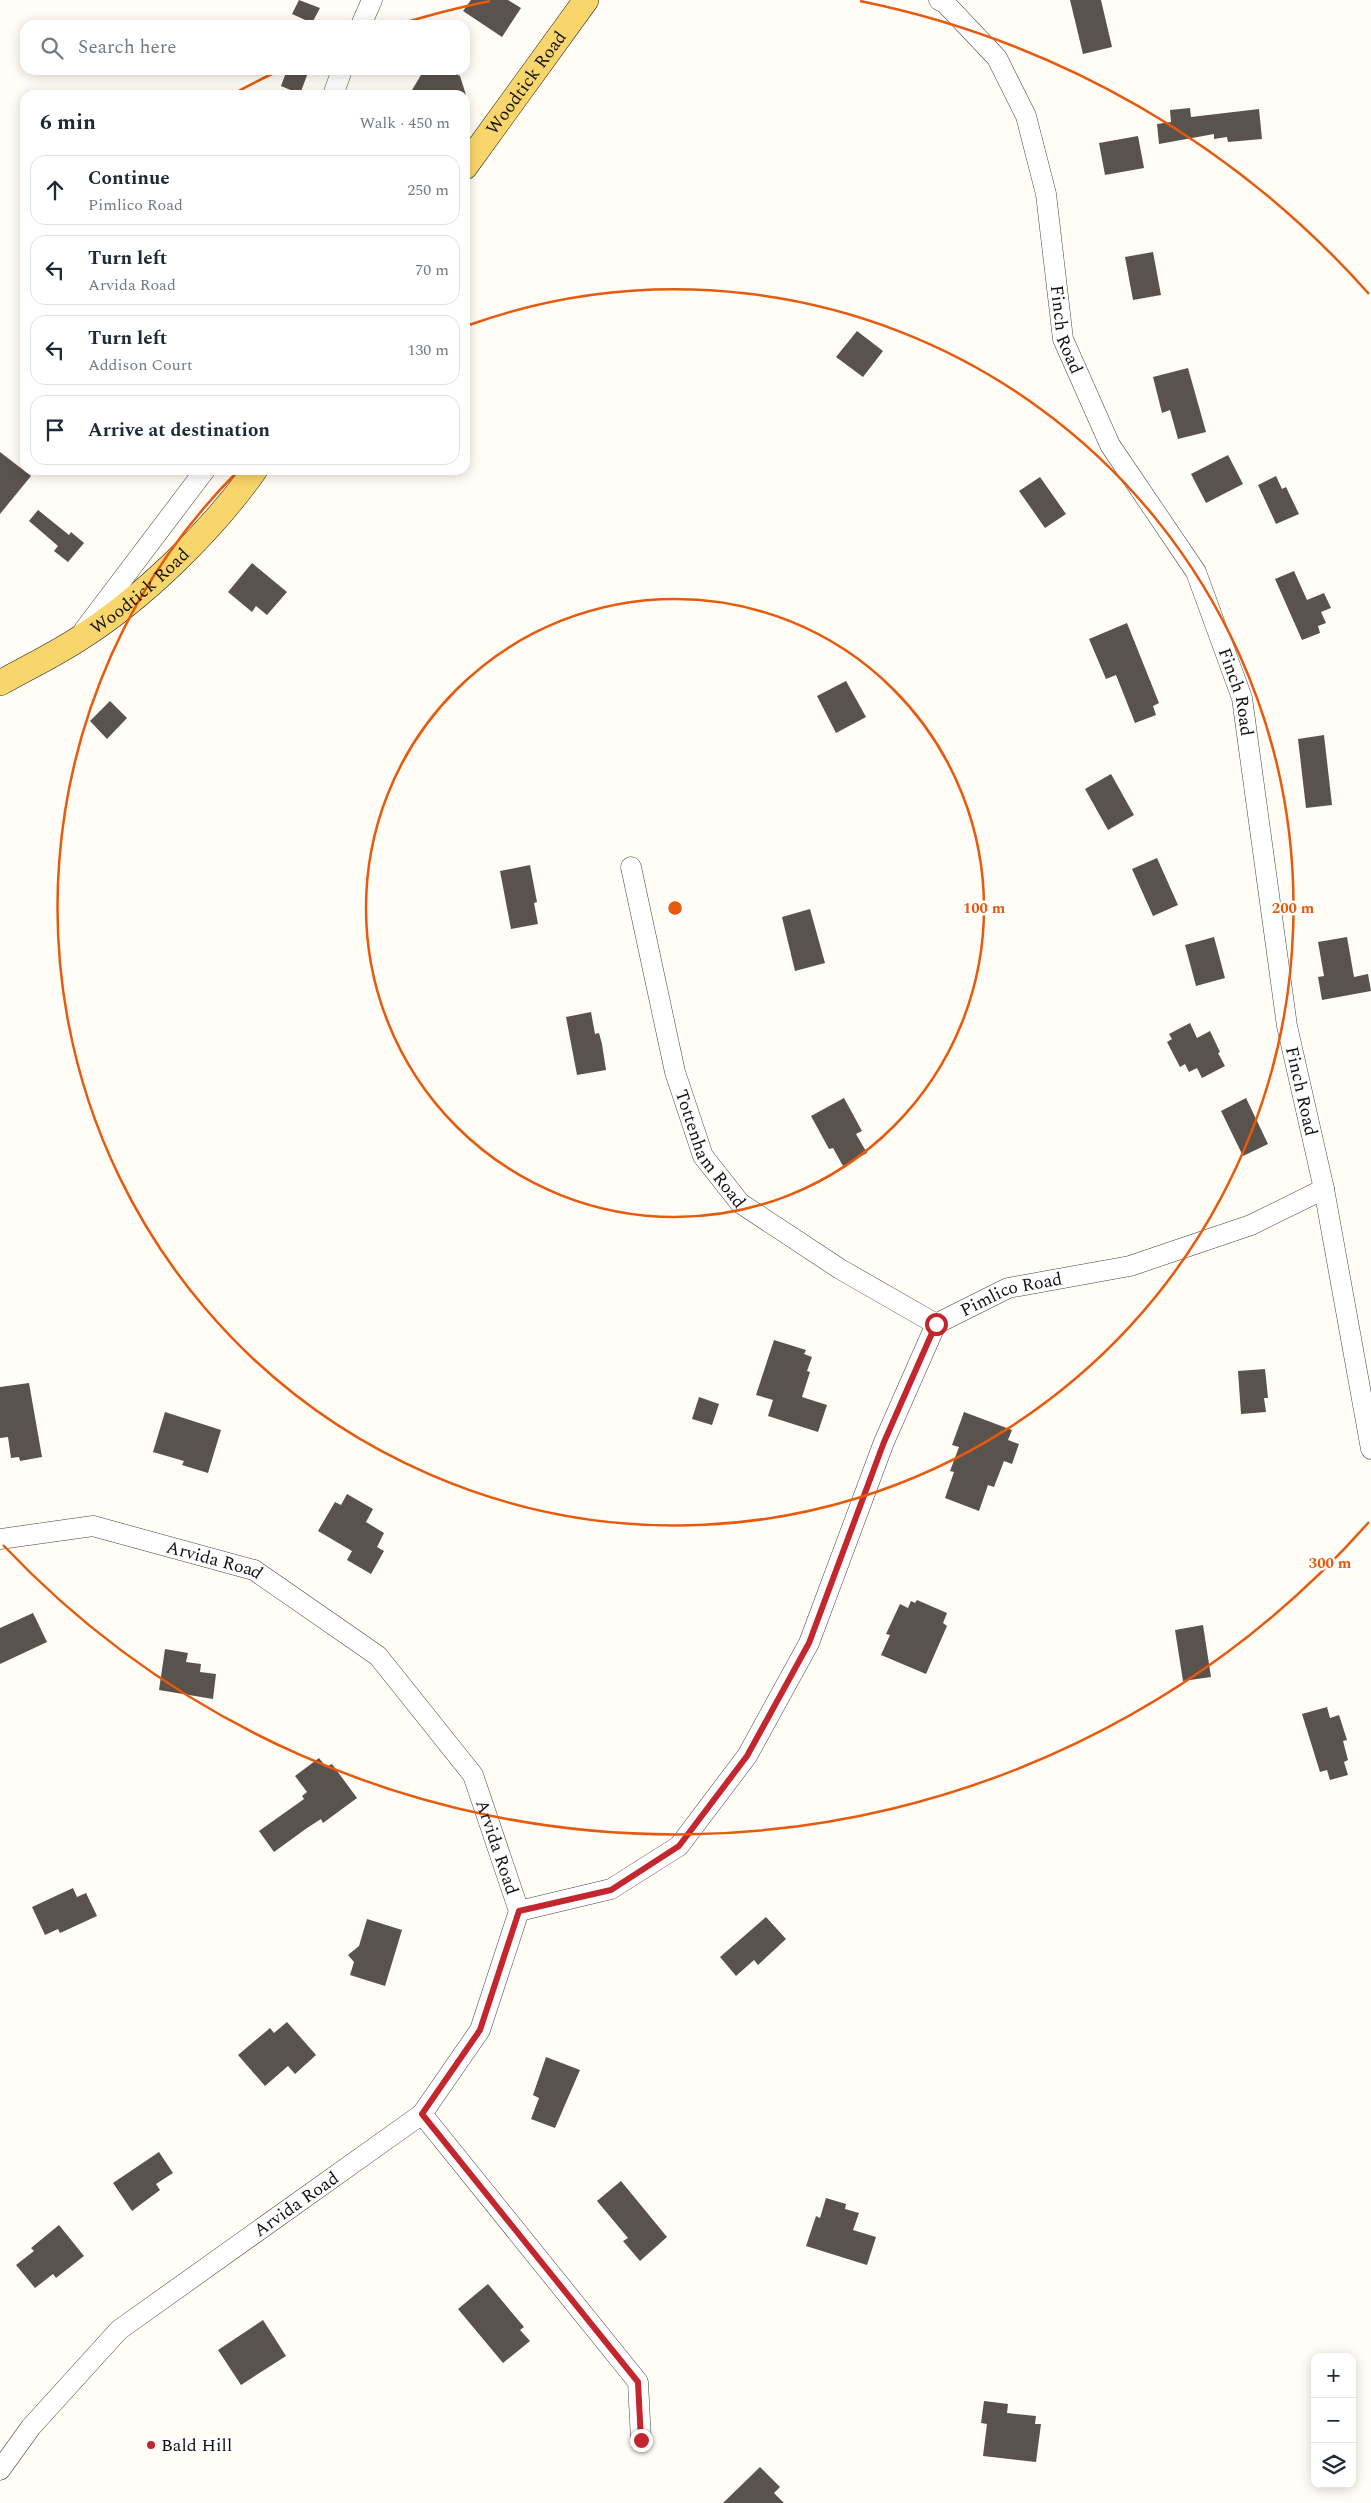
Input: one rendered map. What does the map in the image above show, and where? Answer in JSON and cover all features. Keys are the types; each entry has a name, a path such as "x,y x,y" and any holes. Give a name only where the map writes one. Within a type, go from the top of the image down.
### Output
{"main road":[{"name":"Woodtick Road","path":"470,160 586,0"},
{"name":"Woodtick Road","path":"0,683 76,641 155,582 237,495 251,475"}],"street":[{"path":"363,20 372,0"},
{"name":"Finch Road","path":"939,0 945,3 997,58 1026,116 1046,194 1063,339 1110,445 1196,572 1242,698 1287,1026 1324,1189 1371,1449"},
{"path":"335,90 340,75"},
{"path":"76,641 201,475"},
{"name":"Tottenham Road","path":"631,868 675,1072 703,1156 740,1202 840,1269 936,1324"},
{"name":"Pimlico Road","path":"936,1324 1008,1288 1130,1266 1242,1228 1324,1189"},
{"path":"519,1911 611,1890 679,1846 747,1756 809,1643 884,1442 936,1324"},
{"name":"Arvida Road","path":"0,1539 93,1526 254,1570 378,1656 473,1775 519,1911 480,2030 422,2114 119,2330 31,2426 0,2470"},
{"path":"422,2114 638,2382 641,2440"}],"building":[{"path":"299,0 320,8 314,20 305,20 292,14"},
{"path":"471,0 508,0 521,8 502,37 463,11"},
{"path":"1070,0 1101,0 1112,47 1083,54"},
{"path":"285,75 307,75 302,90 290,90 281,86"},
{"path":"421,75 458,75 464,90 412,90"},
{"path":"1190,108 1191,117 1259,109 1262,139 1228,142 1227,137 1214,139 1214,134 1159,144 1157,124 1171,122 1170,110"},
{"path":"1138,136 1144,168 1105,175 1099,143"},
{"path":"1153,252 1161,295 1133,300 1125,257"},
{"path":"857,331 883,351 863,377 836,357"},
{"path":"1188,368 1206,432 1178,439 1170,410 1162,413 1153,377"},
{"path":"0,452 20,467 20,475 31,476 0,514"},
{"path":"1228,455 1243,484 1206,503 1191,474"},
{"path":"1276,476 1282,489 1286,487 1299,514 1276,524 1258,485"},
{"path":"1040,477 1066,514 1045,528 1019,491"},
{"path":"38,510 69,535 71,532 84,543 68,562 54,551 58,546 29,521"},
{"path":"252,563 287,592 267,615 256,606 252,612 228,592"},
{"path":"1294,571 1307,600 1324,593 1331,608 1321,612 1326,623 1318,626 1320,633 1302,640 1275,579"},
{"path":"1127,623 1159,703 1153,706 1156,715 1135,723 1116,675 1106,679 1089,639"},
{"path":"846,681 866,717 836,733 817,696"},
{"path":"110,701 127,718 107,739 90,721"},
{"path":"1324,735 1332,805 1306,808 1298,739"},
{"path":"1111,774 1134,815 1108,830 1085,789"},
{"path":"1157,858 1178,905 1153,916 1132,869"},
{"path":"530,865 537,902 534,903 538,924 511,929 500,871"},
{"path":"810,909 825,963 795,971 782,917"},
{"path":"1214,937 1225,978 1196,986 1185,945"},
{"path":"1347,937 1354,977 1368,974 1371,991 1322,1000 1318,977 1324,976 1318,942"},
{"path":"591,1012 595,1034 599,1033 602,1044 606,1070 577,1075 566,1017"},
{"path":"1190,1023 1197,1038 1210,1031 1225,1066 1202,1078 1197,1068 1189,1072 1185,1064 1180,1067 1167,1042 1172,1039 1169,1034"},
{"path":"844,1098 862,1131 856,1134 867,1153 843,1166 833,1148 829,1149 811,1116"},
{"path":"1246,1098 1268,1144 1243,1156 1221,1111"},
{"path":"774,1340 806,1350 804,1354 812,1357 807,1371 810,1372 802,1397 827,1405 818,1432 768,1416 773,1400 756,1395"},
{"path":"1265,1369 1268,1398 1264,1398 1266,1412 1241,1414 1238,1371"},
{"path":"29,1383 42,1457 20,1461 19,1457 11,1458 8,1437 0,1438 0,1387"},
{"path":"699,1397 719,1404 712,1425 692,1419"},
{"path":"165,1412 221,1430 208,1473 182,1465 184,1461 153,1452"},
{"path":"964,1412 1012,1430 1008,1440 1019,1444 1012,1464 1004,1461 994,1487 988,1485 979,1511 945,1498 954,1472 950,1471 959,1447 952,1445"},
{"path":"347,1494 373,1509 366,1522 384,1533 377,1547 384,1551 371,1574 347,1560 352,1551 318,1531 335,1502 341,1505"},
{"path":"917,1600 947,1613 943,1623 947,1626 926,1674 881,1655 890,1635 886,1634 900,1604 908,1608 911,1601 915,1603"},
{"path":"33,1613 47,1642 0,1664 0,1628"},
{"path":"1203,1625 1211,1677 1183,1681 1175,1630"},
{"path":"165,1649 188,1653 186,1662 201,1664 200,1672 216,1674 213,1699 159,1690"},
{"path":"1327,1707 1330,1718 1339,1715 1347,1740 1343,1741 1348,1760 1344,1762 1348,1775 1330,1780 1327,1770 1320,1772 1302,1714"},
{"path":"319,1758 326,1767 332,1764 357,1798 323,1823 321,1819 274,1852 259,1831 304,1799 302,1796 307,1792 295,1776"},
{"path":"73,1888 77,1897 86,1893 97,1916 60,1933 58,1929 45,1935 32,1907"},
{"path":"766,1917 786,1939 758,1965 754,1960 736,1976 720,1957"},
{"path":"367,1919 402,1930 385,1986 350,1975 354,1962 348,1955 359,1946"},
{"path":"287,2022 316,2055 295,2074 288,2066 265,2086 238,2055 270,2028 274,2033"},
{"path":"546,2057 580,2070 555,2128 531,2119 539,2098 533,2095"},
{"path":"159,2152 173,2173 156,2184 160,2190 132,2211 113,2183"},
{"path":"621,2181 667,2237 640,2261 623,2241 628,2238 597,2201"},
{"path":"826,2198 846,2204 845,2209 859,2213 853,2230 876,2237 867,2265 806,2246 816,2216 820,2218"},
{"path":"59,2225 84,2256 56,2278 53,2274 35,2288 16,2265 34,2251 31,2248"},
{"path":"488,2284 524,2327 520,2330 530,2341 503,2363 458,2309"},
{"path":"263,2320 286,2356 241,2385 218,2350"},
{"path":"984,2401 1008,2404 1007,2413 1036,2416 1035,2424 1041,2424 1036,2462 983,2456 987,2424 981,2423"},
{"path":"760,2467 780,2487 774,2493 784,2503 723,2503"}],"place":[{"name":"Bald Hill","path":"151,2445"}],"route":[{"path":"641,2440 638,2382 422,2114 480,2030 519,1911 611,1890 679,1846 747,1756 809,1643 884,1442 936,1324"}]}
